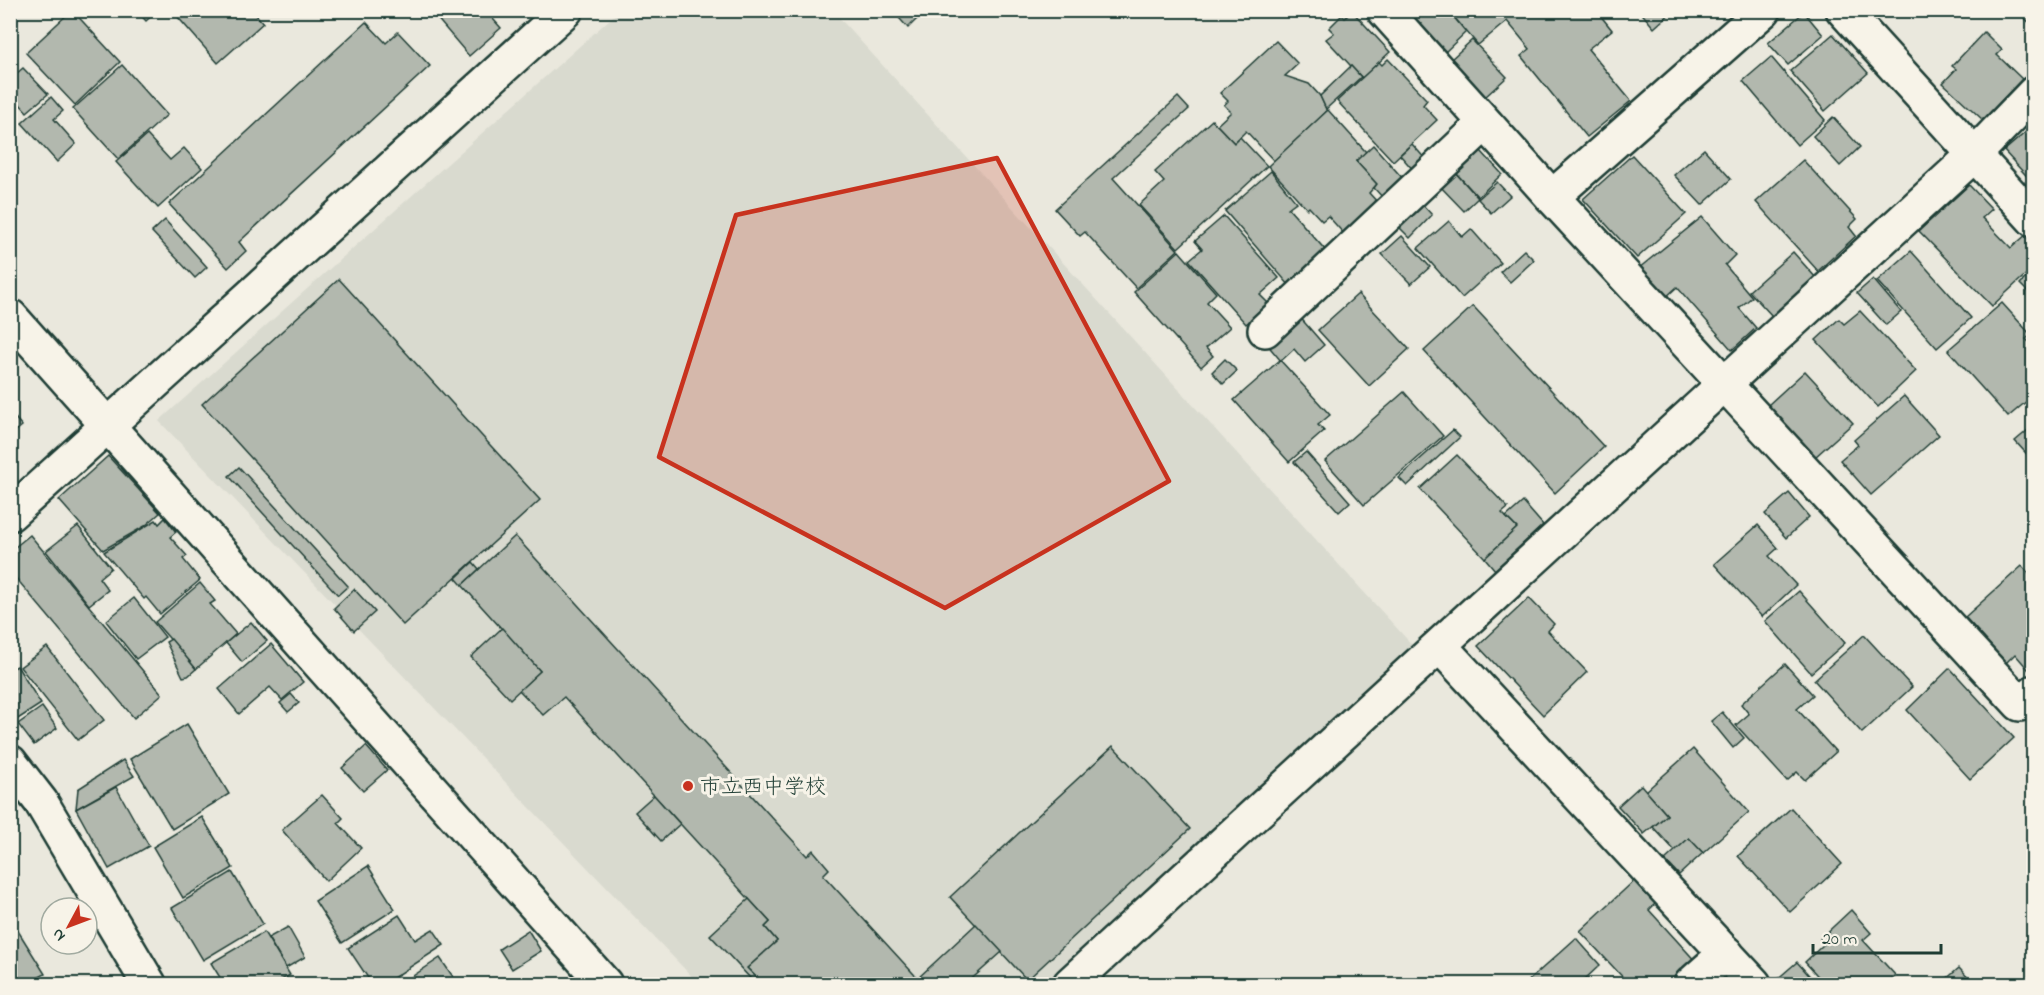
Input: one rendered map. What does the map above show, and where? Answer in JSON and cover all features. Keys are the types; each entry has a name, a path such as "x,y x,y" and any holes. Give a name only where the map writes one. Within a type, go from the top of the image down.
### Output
{"street":[{"path":"10,514 566,10"},
{"path":"1384,10 1551,197 2020,704 2034,692"},
{"path":"1551,197 1764,10"},
{"path":"1843,10 2034,220"},
{"path":"1070,984 1975,154 2034,93"},
{"path":"1265,330 1485,123"},
{"path":"10,316 605,984"},
{"path":"1440,646 1754,984"},
{"path":"10,762 41,802 147,984"},
{"path":"1692,984 1726,953"}],"highlighted area":[{"path":"997,158 1169,481 945,608 659,457 736,215"}],"shaded area":[{"path":"619,11 833,11 1415,648 1043,984 699,984 159,421"}],"building":[{"path":"72,10 120,62 75,105 26,53"},
{"path":"136,10 158,10 146,21"},
{"path":"181,10 252,10 263,23 218,63 176,15"},
{"path":"430,10 485,10 501,28 469,56"},
{"path":"892,10 926,10 908,28"},
{"path":"1411,10 1448,10 1466,32 1444,53 1407,14"},
{"path":"1448,10 1606,10 1600,15 1612,30 1588,49 1631,101 1587,137 1521,56 1530,49 1507,21 1478,45"},
{"path":"1639,10 1674,10 1654,28"},
{"path":"2016,10 2034,10 2034,27"},
{"path":"1352,11 1390,52 1362,78 1326,39 1334,33 1329,28 1342,15 1345,18"},
{"path":"1804,12 1823,35 1788,65 1768,43"},
{"path":"366,22 386,43 398,32 430,66 239,242 246,251 228,268 169,204"},
{"path":"1984,32 2002,50 1997,55 2022,79 1983,120 1943,83 1956,69 1952,66"},
{"path":"1833,34 1868,73 1825,111 1790,71"},
{"path":"1472,40 1507,77 1485,97 1450,60"},
{"path":"1276,41 1298,64 1285,76 1309,84 1320,96 1326,112 1274,161 1246,131 1234,143 1217,125 1231,112 1224,105 1228,101 1220,93"},
{"path":"1771,57 1825,120 1797,145 1743,81"},
{"path":"1388,59 1427,100 1423,105 1437,120 1393,161 1337,101 1379,62 1382,65"},
{"path":"122,65 167,115 118,159 73,109"},
{"path":"1351,66 1361,77 1326,109 1320,96"},
{"path":"23,68 48,94 27,112 10,93 10,79"},
{"path":"51,97 63,111 54,119 76,144 57,162 22,123"},
{"path":"1178,97 1189,109 1113,178 1178,250 1136,288 1085,232 1080,236 1055,209"},
{"path":"1328,110 1366,152 1356,161 1377,184 1369,193 1380,205 1346,236 1328,216 1322,221 1309,207 1307,209 1268,166"},
{"path":"1833,117 1860,147 1840,166 1813,136"},
{"path":"1212,120 1234,143 1240,137 1267,166 1178,248 1139,205 1164,182 1155,172"},
{"path":"2034,125 2034,184 2004,151"},
{"path":"147,135 170,160 184,148 202,168 158,208 116,162"},
{"path":"1412,144 1427,161 1415,172 1400,155"},
{"path":"1373,145 1405,181 1384,199 1374,188 1377,184 1356,161"},
{"path":"1704,149 1731,179 1702,205 1674,175"},
{"path":"1481,151 1502,174 1478,197 1457,174"},
{"path":"1632,155 1686,214 1637,258 1583,199"},
{"path":"1803,160 1857,219 1849,227 1856,236 1818,271 1756,202"},
{"path":"1453,170 1478,198 1464,211 1438,184"},
{"path":"1271,171 1296,202 1288,208 1328,253 1290,286 1225,211"},
{"path":"1497,182 1510,196 1491,213 1478,199"},
{"path":"1969,185 1992,209 1982,218 2011,248 2027,234 2034,241 2034,267 1992,306 1919,231"},
{"path":"1421,203 1432,215 1410,238 1398,226"},
{"path":"1224,216 1279,278 1260,295 1269,304 1246,324 1189,260 1202,249 1195,241"},
{"path":"1702,217 1735,255 1725,265 1752,297 1739,308 1756,328 1732,350 1677,287 1665,298 1639,268"},
{"path":"165,220 207,267 195,278 152,232"},
{"path":"1449,221 1462,237 1471,229 1501,263 1462,298 1418,248"},
{"path":"1402,236 1430,267 1411,284 1382,254"},
{"path":"1524,250 1534,260 1510,282 1500,272"},
{"path":"1179,251 1216,293 1207,302 1230,327 1206,348 1213,356 1201,367 1134,292"},
{"path":"1911,251 1971,318 1937,348 1877,281"},
{"path":"1793,252 1816,278 1773,317 1749,291"},
{"path":"2034,270 2034,298 2020,284"},
{"path":"339,279 540,500 403,625 202,404"},
{"path":"1873,279 1901,312 1886,325 1857,293"},
{"path":"1358,294 1409,349 1369,386 1318,330"},
{"path":"2002,303 2031,335 2026,339 2034,347 2034,395 2008,417 1948,350"},
{"path":"1473,306 1604,447 1555,493 1424,351"},
{"path":"1860,311 1916,371 1878,407 1816,340 1839,319 1844,324"},
{"path":"1298,315 1324,345 1305,362 1294,349 1281,361 1266,343"},
{"path":"1225,359 1237,371 1223,384 1212,372"},
{"path":"1280,360 1330,415 1318,425 1324,431 1289,462 1234,400"},
{"path":"1805,371 1853,423 1815,457 1768,405"},
{"path":"1404,392 1443,436 1364,505 1325,461"},
{"path":"1904,396 1939,435 1871,495 1840,460 1858,445 1854,440"},
{"path":"10,412 22,426 10,436"},
{"path":"2034,425 2034,462 2015,441"},
{"path":"1453,430 1460,437 1407,486 1399,478"},
{"path":"1306,452 1350,502 1339,512 1294,462"},
{"path":"1457,455 1508,508 1502,513 1517,528 1485,558 1420,489"},
{"path":"108,456 160,513 145,526 103,550 59,500"},
{"path":"239,467 348,586 338,595 229,476"},
{"path":"1789,493 1809,517 1786,538 1765,514"},
{"path":"1523,502 1543,525 1495,570 1485,558 1517,528 1506,517"},
{"path":"165,518 176,532 170,537 187,556 183,559 200,580 160,614 146,597 144,599 104,552 156,520 159,524"},
{"path":"1758,525 1778,548 1769,556 1796,585 1762,617 1714,564"},
{"path":"78,526 111,568 99,578 108,590 89,605 46,551"},
{"path":"30,535 162,694 134,718 10,571 10,551"},
{"path":"515,536 807,856 813,850 829,869 823,875 923,984 763,984 747,968 777,941 765,927 770,922 564,697 543,715 519,690 540,671 462,585"},
{"path":"473,562 479,569 462,585 456,578"},
{"path":"2022,566 2034,579 2034,676 2015,654 2006,663 1965,617"},
{"path":"200,583 215,601 210,604 236,634 196,669 155,622"},
{"path":"354,589 375,612 354,631 334,608"},
{"path":"1799,591 1845,643 1811,673 1765,621"},
{"path":"134,598 165,637 136,659 106,621"},
{"path":"1529,598 1554,624 1548,631 1587,672 1543,715 1478,646"},
{"path":"251,622 267,641 242,662 226,643"},
{"path":"502,628 540,671 510,699 471,657"},
{"path":"1864,635 1912,687 1862,733 1814,680"},
{"path":"171,639 196,669 188,676 183,677 166,642"},
{"path":"271,644 303,682 282,700 270,687 239,714 219,689"},
{"path":"47,647 104,720 78,740 20,667"},
{"path":"1785,664 1813,695 1797,709 1836,752 1805,780 1797,772 1787,781 1736,725 1749,714 1741,704"},
{"path":"17,666 41,704 10,724 10,668"},
{"path":"1950,668 2014,738 1970,779 1907,710"},
{"path":"291,694 299,703 288,712 280,703"},
{"path":"42,707 57,728 34,745 18,724"},
{"path":"1722,712 1744,738 1733,748 1711,721"},
{"path":"187,724 229,794 172,829 130,759"},
{"path":"366,746 387,770 363,791 342,768"},
{"path":"1113,746 1190,829 1027,980 950,897"},
{"path":"1693,749 1749,812 1703,853 1689,838 1675,851 1653,827 1667,815 1646,791"},
{"path":"123,760 134,776 76,809 78,789"},
{"path":"1641,785 1667,815 1644,834 1618,806"},
{"path":"116,787 149,846 109,869 76,809"},
{"path":"322,795 343,818 338,823 361,848 326,881 282,830"},
{"path":"654,795 680,824 661,841 635,812"},
{"path":"1791,808 1842,864 1790,912 1738,856"},
{"path":"202,817 233,868 183,898 153,847"},
{"path":"1689,838 1703,853 1679,875 1665,860"},
{"path":"368,866 395,909 342,943 315,901"},
{"path":"232,872 263,924 203,960 172,908"},
{"path":"1636,879 1657,902 1649,910 1698,964 1676,984 1629,984 1580,931"},
{"path":"749,899 770,922 765,927 777,941 747,968 763,984 743,984 750,978 710,935"},
{"path":"1851,910 1871,933 1863,940 1896,976 1886,984 1825,984 1805,962 1824,944 1820,939"},
{"path":"399,915 415,940 433,929 444,945 384,984 372,984 348,948"},
{"path":"10,918 45,974 27,984 10,984"},
{"path":"976,924 1002,952 966,984 923,984 918,978"},
{"path":"288,927 305,957 286,968 268,938"},
{"path":"528,930 541,951 512,969 499,949"},
{"path":"264,932 290,975 275,984 224,984 211,963"},
{"path":"1576,938 1600,965 1584,980 1588,984 1525,984"},
{"path":"440,958 458,984 401,984"},
{"path":"1797,962 1817,984 1778,984 1775,981"},
{"path":"1959,968 1974,984 1947,984 1944,981"}],"place":[{"name":"市立西中学校","path":"688,786"}]}
